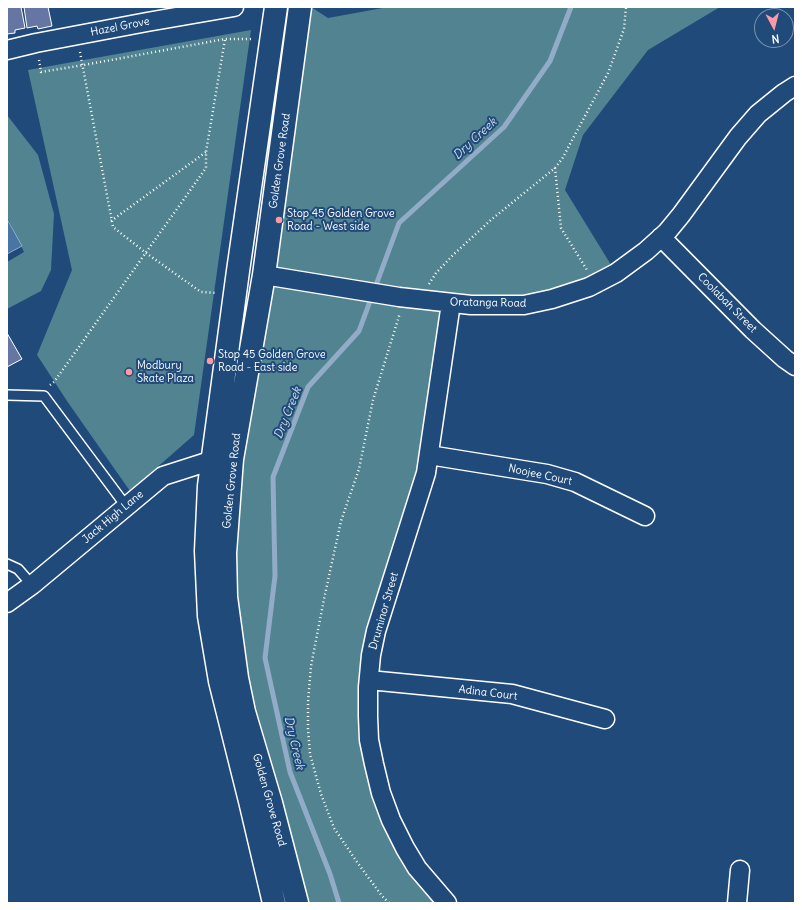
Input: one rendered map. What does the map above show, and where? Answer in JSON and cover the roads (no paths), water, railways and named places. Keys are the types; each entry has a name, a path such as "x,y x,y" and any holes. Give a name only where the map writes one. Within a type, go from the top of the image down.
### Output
{"main road":[{"name":"Golden Grove Road","path":"274,903 250,801 218,617 226,597 222,459 235,296 276,7"},
{"name":"Golden Grove Road","path":"222,459 264,275 300,7"},
{"path":"238,271 264,275"},
{"name":"Golden Grove Road","path":"228,679 244,712 271,803 297,903"}],"street":[{"name":"Hazel Grove","path":"7,50 36,43 234,7"},
{"name":"Oratanga Road","path":"264,275 399,297 471,305 524,305 552,300 589,287 616,273 646,251 667,232 758,114 795,86"},
{"name":"Coolabah Street","path":"661,237 753,330 795,366"},
{"name":"Druminor Street","path":"447,903 417,868 405,848 391,820 381,793 369,740 368,680 376,631 426,473 451,303"},
{"name":"Noojee Court","path":"429,455 547,474 575,482 645,516"},
{"name":"Jack High Lane","path":"7,603 32,585 162,476 222,459"},
{"name":"Adina Court","path":"368,680 512,694 605,719"},
{"path":"736,903 740,870"}],"lane":[{"path":"7,395 44,396 126,506"},
{"path":"7,564 18,569 32,585"}],"water":[{"path":"7,219 22,246 7,254"}],"waterway":[{"name":"Dry Creek","path":"339,903 330,874 290,772 265,658 275,576 273,477 308,387 359,331 399,223 504,127 550,61 571,7"}],"place":[{"name":"Stop 45 Golden Grove Road - West side","path":"279,220"},
{"name":"Stop 45 Golden Grove Road - East side","path":"210,361"},
{"name":"Modbury Skate Plaza","path":"129,372"}]}
